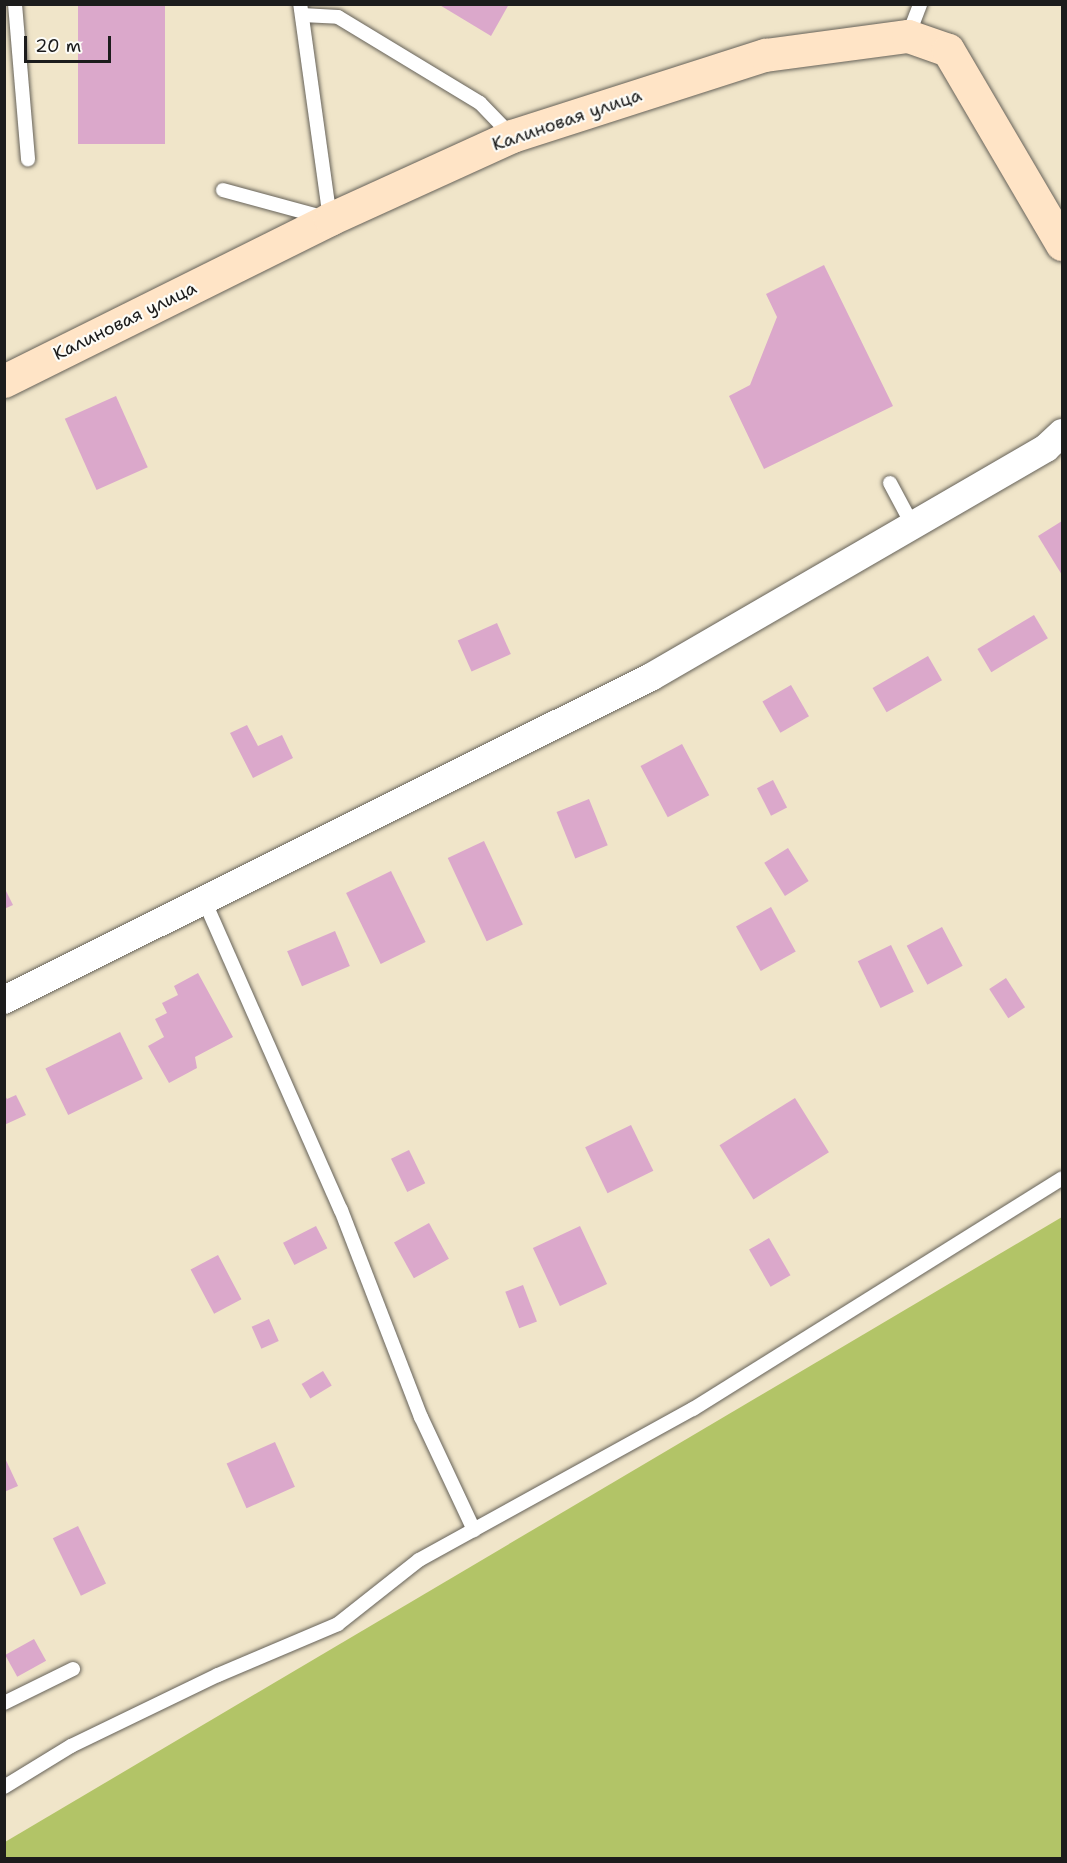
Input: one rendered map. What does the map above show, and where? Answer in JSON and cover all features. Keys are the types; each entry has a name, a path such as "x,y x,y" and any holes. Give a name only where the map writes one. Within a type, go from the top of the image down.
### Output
{"street":[{"name":"Калиновая улица","path":"4,381 330,219 512,136 765,55 908,36 948,50 1062,244"},
{"path":"4,1000 651,677 1046,448 1062,433"}],"lane":[{"path":"15,4 28,159"},
{"path":"908,36 920,4"},
{"path":"223,190 330,219 301,10 338,17 480,103 512,136"},
{"path":"890,483 913,526"},
{"path":"204,900 341,1210 421,1417 474,1530"},
{"path":"4,1787 82,1741 218,1675 338,1624 419,1560 693,1409 1062,1179"},
{"path":"4,1703 74,1669"}],"green space":[{"path":"1062,1217 1062,1858 5,1858 5,1842"}],"building":[{"path":"78,4 165,4 165,144 78,144"},
{"path":"438,4 509,4 491,36"},
{"path":"824,265 893,406 764,469 729,396 750,385 777,317 766,294"},
{"path":"116,396 148,467 97,490 65,419"},
{"path":"1062,521 1062,575 1038,536"},
{"path":"1034,615 1048,638 991,672 977,649"},
{"path":"497,623 511,654 472,672 458,640"},
{"path":"928,656 942,680 887,712 873,688"},
{"path":"791,685 809,716 780,733 762,702"},
{"path":"247,725 258,746 282,735 293,758 253,778 230,733"},
{"path":"682,744 709,795 668,817 641,766"},
{"path":"773,780 787,808 771,816 757,788"},
{"path":"589,799 608,845 575,858 557,812"},
{"path":"484,841 523,924 487,941 448,858"},
{"path":"788,848 809,881 785,896 764,863"},
{"path":"391,871 426,942 381,964 346,893"},
{"path":"4,887 13,905 4,909"},
{"path":"771,907 796,952 761,971 736,926"},
{"path":"942,927 963,966 927,985 907,946"},
{"path":"335,931 350,966 302,986 287,951"},
{"path":"891,945 914,992 881,1008 858,961"},
{"path":"198,973 233,1037 195,1057 197,1068 169,1083 148,1046 164,1037 155,1019 167,1013 162,1003 178,995 174,986"},
{"path":"1006,978 1025,1007 1008,1018 989,989"},
{"path":"120,1032 143,1079 68,1115 45,1068"},
{"path":"4,1094 7,1099 16,1095 26,1115 4,1125"},
{"path":"795,1098 829,1152 753,1199 720,1145"},
{"path":"631,1125 653,1171 608,1193 585,1147"},
{"path":"409,1150 425,1183 407,1192 391,1159"},
{"path":"429,1223 449,1259 414,1278 394,1242"},
{"path":"316,1226 327,1248 294,1265 283,1243"},
{"path":"580,1226 607,1284 560,1306 533,1248"},
{"path":"769,1238 791,1275 771,1287 749,1250"},
{"path":"218,1255 241,1299 214,1314 191,1270"},
{"path":"523,1285 537,1321 519,1328 505,1292"},
{"path":"269,1319 279,1341 261,1349 252,1327"},
{"path":"323,1371 332,1386 310,1398 302,1384"},
{"path":"275,1442 295,1487 247,1508 227,1464"},
{"path":"4,1456 18,1486 4,1492"},
{"path":"78,1526 106,1584 81,1596 53,1538"},
{"path":"34,1639 46,1661 17,1677 5,1655"}]}
